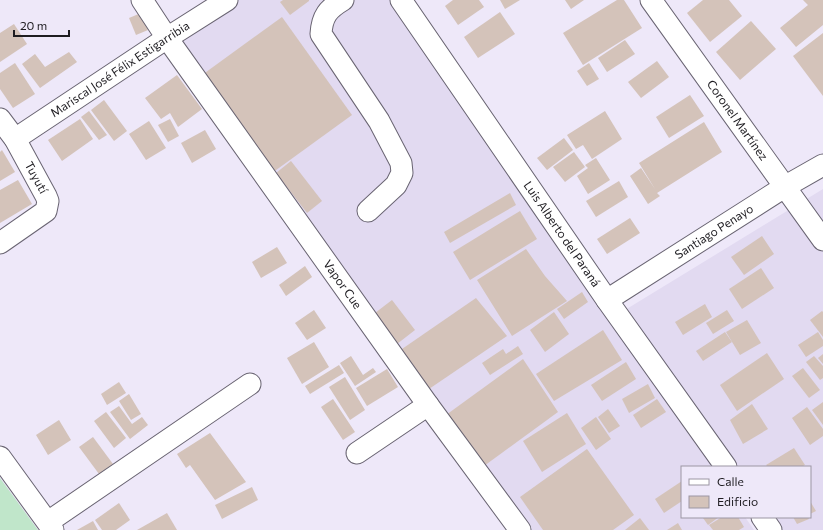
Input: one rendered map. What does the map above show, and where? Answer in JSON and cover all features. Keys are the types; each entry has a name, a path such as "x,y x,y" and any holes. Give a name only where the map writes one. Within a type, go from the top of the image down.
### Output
{"street":[{"name":"Vapor Cue","path":"142,0 167,38 428,405 520,530"},
{"name":"Mariscal José Félix Estigarribia","path":"15,139 226,0"},
{"path":"343,0 333,6 327,13 322,24 321,34 379,121 401,163 402,173 396,186 368,211"},
{"name":"Luis Alberto del Paraná","path":"401,0 607,300 725,466"},
{"name":"Coronel Martínez","path":"654,1 823,240"},
{"name":"Tuyutí","path":"0,120 15,139 48,201 46,211 0,243"},
{"name":"Santiago Penayo","path":"607,300 823,164"},
{"path":"0,457 50,526 250,384"},
{"path":"357,453 428,405"},
{"path":"763,518 771,530"}],"shaded area":[{"path":"223,0 397,0 711,466 681,466 681,518 746,518 754,530 522,530 163,35"},
{"path":"823,189 823,530 766,530 759,518 811,518 811,466 725,466 625,310"}],"green space":[{"path":"0,478 38,530 0,530"}],"building":[{"path":"283,0 309,1 290,15 280,2"},
{"path":"453,0 479,0 484,7 458,25 445,6"},
{"path":"500,0 520,0 505,9"},
{"path":"565,0 584,0 571,9"},
{"path":"617,0 624,0 642,28 583,65 563,33"},
{"path":"703,0 729,0 742,16 710,42 687,13"},
{"path":"803,0 823,0 823,25 796,47 780,28 808,5"},
{"path":"500,12 515,34 478,58 464,37"},
{"path":"141,13 148,30 136,35 129,18"},
{"path":"282,17 352,115 272,173 202,75"},
{"path":"751,21 776,49 740,80 716,52"},
{"path":"14,24 27,44 0,62 0,33"},
{"path":"823,33 823,96 793,56"},
{"path":"625,40 635,54 607,72 598,58"},
{"path":"69,52 77,62 40,88 22,64 35,54 45,67"},
{"path":"657,61 669,77 641,98 628,82"},
{"path":"15,63 35,94 13,108 0,89 0,73"},
{"path":"589,63 599,79 587,86 577,71"},
{"path":"177,75 202,109 178,127 170,113 161,119 145,98"},
{"path":"690,95 704,116 669,138 656,117"},
{"path":"104,100 127,131 114,141 91,110"},
{"path":"89,111 107,135 99,140 81,117"},
{"path":"605,111 622,139 592,159 583,145 576,149 567,135"},
{"path":"80,119 93,139 62,161 48,140"},
{"path":"170,119 179,136 168,142 158,125"},
{"path":"149,121 166,148 146,160 129,134"},
{"path":"704,122 722,152 657,193 660,196 648,204 630,176 641,168 655,189 639,163"},
{"path":"205,130 216,149 192,163 181,143"},
{"path":"564,138 573,150 547,170 537,158"},
{"path":"2,150 15,172 0,181 0,152"},
{"path":"574,152 585,167 565,182 553,167"},
{"path":"596,158 610,180 588,194 577,176 588,168 585,165"},
{"path":"291,161 322,201 307,213 276,173"},
{"path":"18,180 32,204 0,223 0,190"},
{"path":"619,181 628,197 596,217 586,201"},
{"path":"510,193 516,205 450,243 444,232"},
{"path":"520,211 537,239 470,280 453,252"},
{"path":"630,218 640,233 607,254 597,239"},
{"path":"762,236 774,254 744,275 731,257"},
{"path":"277,247 287,263 261,278 252,262"},
{"path":"526,249 545,276 567,301 512,336 477,280"},
{"path":"305,266 312,277 286,296 279,285"},
{"path":"761,268 774,288 742,309 729,289"},
{"path":"582,292 588,302 564,319 557,309"},
{"path":"476,298 507,336 429,389 402,349"},
{"path":"392,300 415,330 397,344 375,313"},
{"path":"705,304 712,317 683,335 675,322"},
{"path":"314,310 326,328 307,340 295,323"},
{"path":"727,310 734,321 713,334 706,323"},
{"path":"822,311 823,312 823,337 810,320"},
{"path":"554,312 569,334 545,352 530,330"},
{"path":"747,320 761,343 740,355 726,332"},
{"path":"603,330 622,360 554,401 536,374"},
{"path":"725,332 732,342 703,361 696,351"},
{"path":"818,332 823,340 823,346 806,357 798,345"},
{"path":"314,342 329,367 302,384 287,358"},
{"path":"518,346 523,354 490,375 482,363 503,349 506,354"},
{"path":"767,353 784,379 737,411 720,385"},
{"path":"823,354 823,364 818,358"},
{"path":"351,356 363,375 373,368 376,372 355,386 340,363"},
{"path":"814,356 823,366 823,378 820,380 806,362"},
{"path":"523,359 558,412 484,466 446,415"},
{"path":"626,362 636,379 602,401 591,385"},
{"path":"339,365 344,373 310,394 305,386"},
{"path":"803,368 820,390 809,398 792,376"},
{"path":"387,369 398,387 367,406 356,388"},
{"path":"345,377 365,410 350,420 329,387"},
{"path":"119,382 126,393 107,405 101,394"},
{"path":"648,384 655,398 629,413 622,399"},
{"path":"129,394 141,414 131,420 119,401"},
{"path":"333,399 355,432 343,440 321,407"},
{"path":"657,399 666,412 641,428 633,415"},
{"path":"823,402 823,425 812,410"},
{"path":"752,404 768,429 743,444 730,420"},
{"path":"119,406 132,424 142,417 148,425 130,439 110,412"},
{"path":"807,407 823,429 823,436 810,445 792,418"},
{"path":"608,409 620,426 609,433 598,417"},
{"path":"106,412 126,438 114,448 94,421"},
{"path":"567,413 586,444 542,472 523,441"},
{"path":"596,417 611,439 596,450 581,428"},
{"path":"59,420 71,440 48,455 36,435"},
{"path":"210,433 246,482 215,500 190,465 186,468 177,454"},
{"path":"93,437 113,464 99,474 79,447"},
{"path":"794,448 805,465 767,466 766,465"},
{"path":"587,449 634,515 613,530 543,530 520,497"},
{"path":"681,482 681,502 664,513 655,499"},
{"path":"252,487 258,500 222,519 215,505"},
{"path":"119,503 130,520 116,530 102,530 95,520"},
{"path":"811,503 816,511 811,514"},
{"path":"167,513 177,530 137,530"},
{"path":"640,518 649,530 625,530"},
{"path":"703,518 718,518 708,525"},
{"path":"720,518 739,518 744,527 739,530 713,530 709,525"},
{"path":"794,518 809,519 797,524"},
{"path":"93,521 98,530 77,530"},
{"path":"678,523 682,530 667,530"}]}
